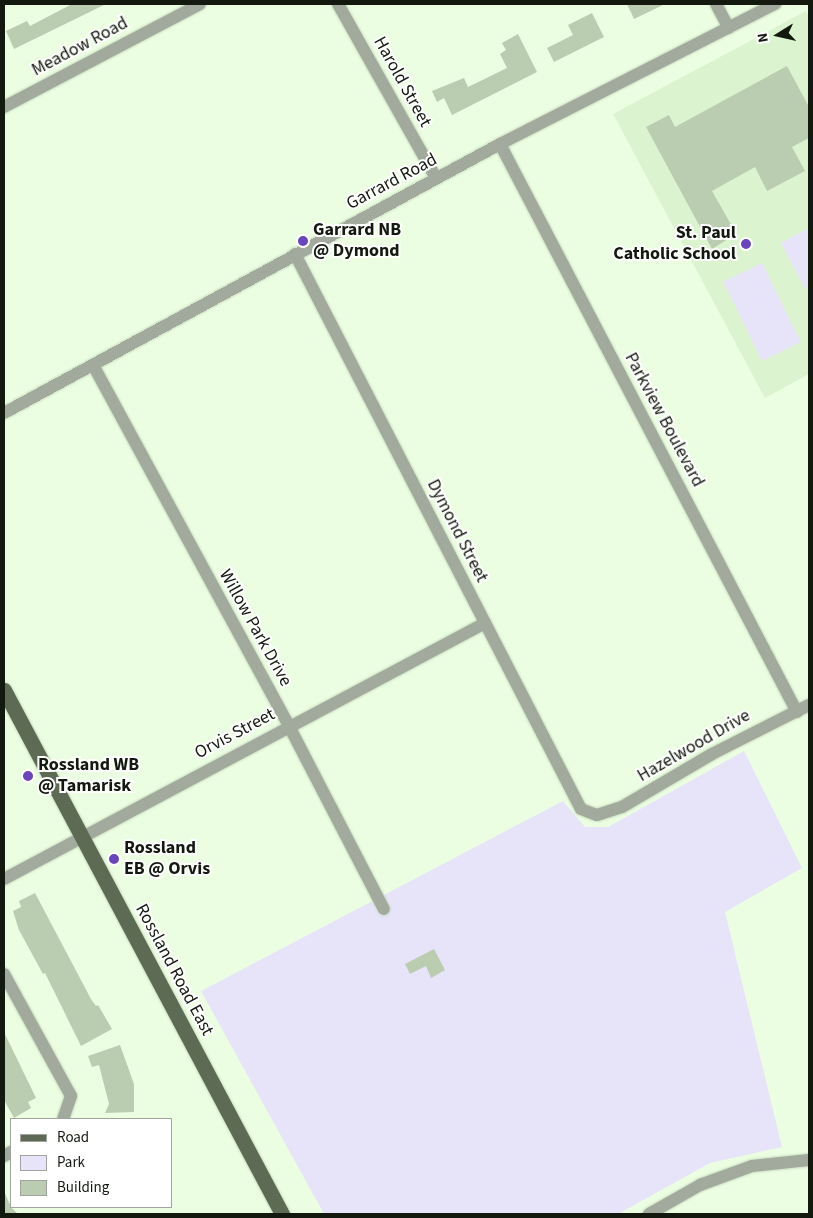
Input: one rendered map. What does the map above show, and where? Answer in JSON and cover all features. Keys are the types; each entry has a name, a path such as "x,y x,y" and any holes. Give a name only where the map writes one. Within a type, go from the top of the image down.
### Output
{"main road":[{"name":"Rossland Road East","path":"4,690 282,1214"}],"street":[{"name":"Meadow Road","path":"4,107 200,4"},
{"name":"Harold Street","path":"338,4 436,178"},
{"path":"716,4 729,28"},
{"name":"Garrard Road","path":"4,412 500,144 775,4"},
{"name":"Parkview Boulevard","path":"500,144 797,712"},
{"name":"Dymond Street","path":"295,254 485,623 574,801 581,809 597,815"},
{"name":"Willow Park Drive","path":"93,365 289,726 384,910"},
{"name":"Orvis Street","path":"4,879 485,623"},
{"name":"Hazelwood Drive","path":"597,815 622,807 712,754 809,705"},
{"path":"4,974 71,1096 63,1118"},
{"path":"649,1214 700,1185 752,1166 809,1160"}],"shaded area":[{"name":"St. Paul Catholic School","path":"806,11 809,16 809,374 765,398 613,114"}],"green space":[{"path":"809,228 809,286 805,288 781,243"},
{"path":"762,263 801,342 762,361 723,282"},
{"path":"744,751 802,868 725,912 782,1147 710,1163 618,1214 324,1214 201,991 563,801 585,827 608,827"}],"building":[{"path":"72,4 106,4 14,49 6,31 27,21 30,26"},
{"path":"627,4 665,4 634,19"},
{"path":"592,13 604,37 554,62 547,48 573,35 568,25"},
{"path":"518,34 537,72 452,115 444,98 437,102 432,91 464,78 468,87 507,68 500,54 506,50 502,43"},
{"path":"787,66 809,107 809,138 792,147 805,171 767,191 755,167 712,191 733,228 725,233 728,239 712,249 646,127 669,115 675,127"},
{"path":"35,893 91,999 96,1006 98,1005 112,1029 81,1046 45,973 43,974 19,930 13,911 21,907 19,901"},
{"path":"434,949 445,970 431,978 426,966 410,974 405,964"},
{"path":"4,1032 36,1098 28,1102 31,1108 14,1118 4,1100"},
{"path":"120,1045 134,1084 134,1112 105,1113 109,1104 99,1065 92,1067 88,1056"},
{"path":"4,1191 10,1208 18,1214 4,1214"}],"place":[{"name":"Garrard NB @ Dymond","path":"303,241"},
{"name":"St. Paul Catholic School","path":"746,244"},
{"name":"Rossland WB @ Tamarisk","path":"28,776"},
{"name":"Rossland EB @ Orvis","path":"114,859"}]}
